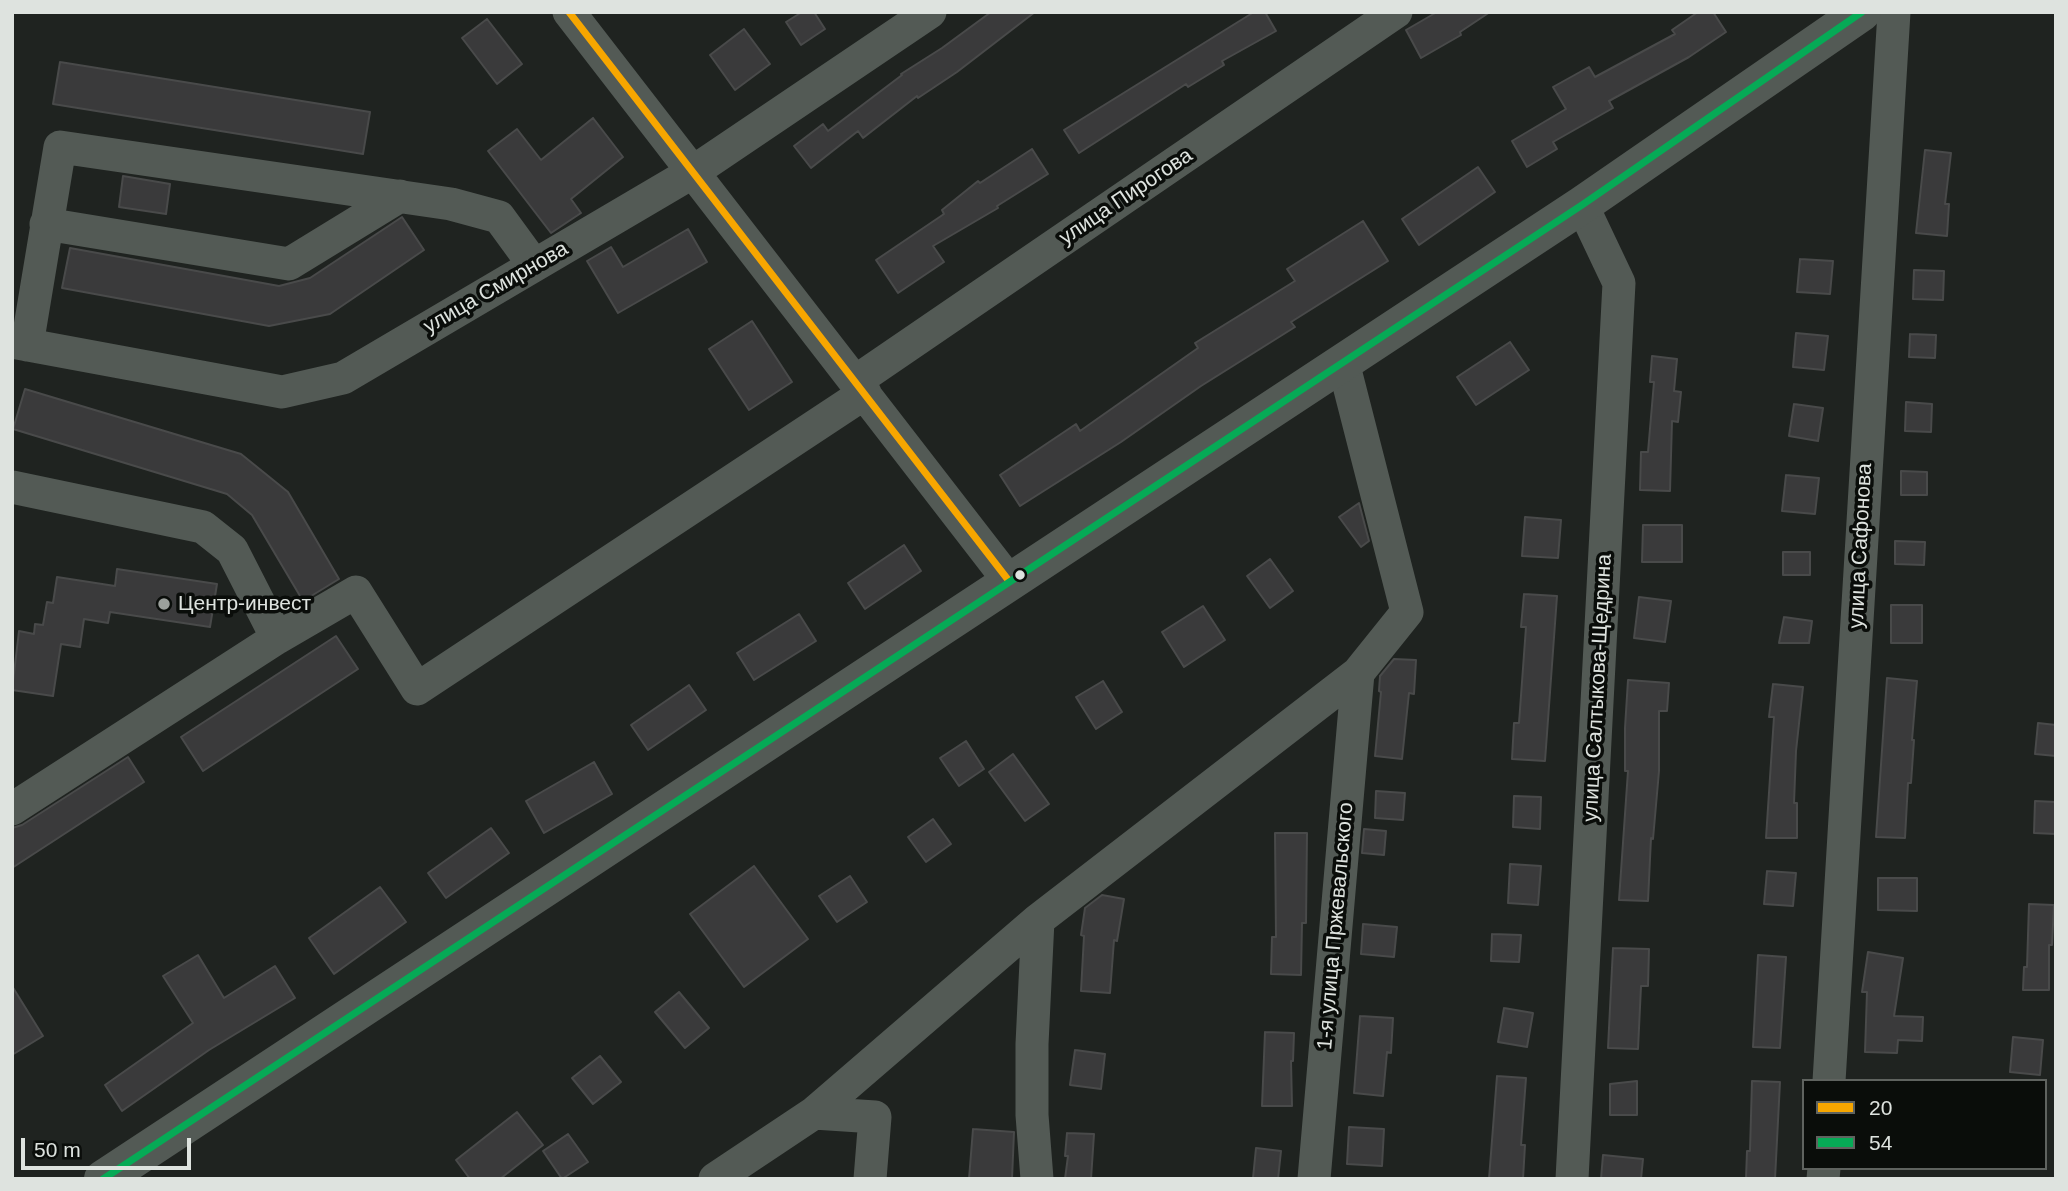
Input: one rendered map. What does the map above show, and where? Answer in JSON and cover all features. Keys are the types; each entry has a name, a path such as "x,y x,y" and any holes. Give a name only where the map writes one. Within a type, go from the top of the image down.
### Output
{"main road":[{"path":"103,1179 1582,205 1862,12"}],"street":[{"path":"569,12 1009,581"},
{"name":"улица Смирнова","path":"20,343 282,392 343,377 693,173 930,12"},
{"name":"улица Пирогова","path":"276,638 356,592 417,689 860,387 1395,12"},
{"name":"улица Сафонова","path":"1829,1079 1894,12"},
{"path":"20,343 60,147 451,204 499,217 534,265"},
{"path":"46,224 289,264 400,196"},
{"name":"улица Салтыкова-Щедрина","path":"1572,1179 1619,283 1582,205"},
{"path":"715,1179 814,1113 1038,920 1358,673 1407,612 1343,362"},
{"path":"12,487 202,527 232,550 276,638 12,809"},
{"name":"1-я улица Пржевальского","path":"1314,1179 1358,673"},
{"path":"1037,1179 1032,1115 1032,1044 1038,920"},
{"path":"814,1113 875,1117 870,1179"}],"building":[{"path":"802,12 814,12 825,29 801,45 786,22"},
{"path":"991,12 1035,12 957,72 918,98 917,96 863,138 858,131 811,168 794,146 823,124 828,131 901,74"},
{"path":"1254,12 1265,12 1276,31 1222,61 1224,65 1188,87 1186,84 1079,153 1064,130"},
{"path":"1437,12 1490,12 1460,32 1461,35 1421,58 1406,30"},
{"path":"1698,12 1713,12 1726,32 1689,57 1609,101 1613,108 1553,142 1557,149 1527,167 1512,141 1566,109 1553,87 1589,67 1595,77 1675,34 1672,30"},
{"path":"487,19 522,64 497,84 462,38"},
{"path":"744,29 770,64 735,90 710,55"},
{"path":"60,62 370,112 363,154 53,104"},
{"path":"593,118 623,157 571,199 581,213 551,233 488,151 517,129 541,160"},
{"path":"1032,149 1048,174 997,206 998,208 933,246 944,262 898,293 876,260 944,214 942,210 978,181 980,183"},
{"path":"1925,150 1951,153 1945,204 1949,204 1947,236 1916,233"},
{"path":"1478,167 1495,192 1419,245 1402,219"},
{"path":"123,176 170,184 166,214 119,207"},
{"path":"402,217 424,250 330,314 269,326 62,288 70,248 279,286 310,278"},
{"path":"1363,221 1388,261 1291,322 1295,327 1020,506 1000,475 1076,424 1080,431 1198,348 1195,343 1295,281 1287,269"},
{"path":"688,229 707,262 618,313 587,261 611,247 623,267"},
{"path":"1800,259 1833,261 1830,294 1797,292"},
{"path":"1914,270 1944,271 1943,300 1913,299"},
{"path":"752,321 792,382 749,410 709,349"},
{"path":"1796,333 1828,336 1824,370 1793,367"},
{"path":"1910,334 1936,335 1935,358 1909,357"},
{"path":"1510,342 1529,370 1476,405 1457,377"},
{"path":"1652,356 1677,359 1674,391 1681,392 1678,422 1672,421 1670,491 1640,490 1641,452 1648,452 1654,382 1650,382"},
{"path":"25,389 241,454 288,492 339,579 303,601 252,515 227,494 13,429"},
{"path":"1906,402 1932,404 1931,432 1905,431"},
{"path":"1794,404 1823,408 1818,441 1789,436"},
{"path":"1901,471 1927,472 1927,495 1901,495"},
{"path":"1786,475 1819,478 1815,514 1782,511"},
{"path":"1359,503 1369,541 1361,547 1339,517"},
{"path":"1525,517 1561,520 1558,558 1522,556"},
{"path":"1643,525 1682,525 1682,562 1642,562"},
{"path":"1895,541 1925,542 1924,565 1895,564"},
{"path":"904,545 921,571 865,609 848,583"},
{"path":"1783,552 1810,552 1810,575 1783,575"},
{"path":"1270,559 1293,591 1270,608 1247,576"},
{"path":"117,569 217,584 210,627 110,612 108,623 84,619 80,647 61,644 53,696 12,690 19,631 34,634 35,624 43,625 47,602 53,603 57,577 115,586"},
{"path":"1524,594 1557,596 1545,761 1512,759 1514,723 1519,723 1526,627 1521,627"},
{"path":"1639,597 1671,601 1665,642 1634,638"},
{"path":"1891,605 1922,605 1922,643 1891,643"},
{"path":"1203,606 1225,640 1184,667 1162,632"},
{"path":"799,614 816,641 754,680 737,653"},
{"path":"1784,617 1812,621 1809,643 1779,643"},
{"path":"336,636 358,669 203,771 181,737"},
{"path":"1394,659 1416,660 1414,694 1409,693 1402,759 1375,756 1380,676"},
{"path":"1887,678 1917,681 1905,838 1876,837"},
{"path":"1628,680 1669,683 1667,711 1659,711 1659,771 1653,839 1651,838 1648,901 1619,900 1628,771 1625,771 1625,728"},
{"path":"1103,681 1122,712 1096,729 1076,697"},
{"path":"1773,684 1803,687 1796,751 1794,803 1797,803 1797,838 1766,838 1774,717 1769,717"},
{"path":"689,685 706,710 648,750 631,725"},
{"path":"2038,723 2056,725 2056,756 2035,754"},
{"path":"966,741 984,769 959,786 940,758"},
{"path":"1013,754 1049,804 1025,821 989,772"},
{"path":"128,757 144,782 12,868 12,828 22,825"},
{"path":"594,762 612,794 544,833 526,801"},
{"path":"1376,791 1405,793 1403,820 1375,818"},
{"path":"1514,796 1541,797 1540,829 1513,827"},
{"path":"2035,801 2056,802 2056,834 2034,833"},
{"path":"933,819 951,844 926,862 908,837"},
{"path":"491,828 509,853 446,898 428,873"},
{"path":"1364,829 1386,831 1384,855 1362,853"},
{"path":"1275,833 1307,833 1306,923 1302,923 1301,975 1271,974 1272,937 1276,937"},
{"path":"1510,864 1541,866 1538,905 1508,903"},
{"path":"754,866 808,939 744,987 690,914"},
{"path":"1767,871 1796,873 1793,906 1764,904"},
{"path":"850,876 867,902 837,922 819,896"},
{"path":"1878,878 1917,878 1917,911 1878,910"},
{"path":"380,887 406,922 334,974 309,938"},
{"path":"1102,895 1124,899 1117,941 1114,940 1110,993 1081,991 1084,936 1081,935 1085,908"},
{"path":"2029,904 2054,905 2052,945 2049,945 2049,990 2023,990 2024,967 2027,967"},
{"path":"1363,924 1397,927 1394,957 1361,954"},
{"path":"1492,934 1521,935 1519,962 1491,961"},
{"path":"1613,948 1649,949 1648,986 1641,986 1638,1049 1608,1048"},
{"path":"1868,952 1903,958 1894,1016 1923,1017 1922,1041 1898,1040 1897,1053 1865,1052 1867,992 1862,992"},
{"path":"198,955 224,998 275,966 295,998 209,1050 122,1111 105,1085 193,1023 163,976"},
{"path":"1758,955 1786,957 1780,1048 1753,1047"},
{"path":"12,986 43,1036 12,1055"},
{"path":"679,992 709,1028 685,1048 655,1012"},
{"path":"1504,1008 1533,1013 1527,1047 1498,1042"},
{"path":"1360,1016 1393,1018 1391,1053 1387,1052 1383,1096 1354,1093"},
{"path":"1265,1032 1294,1033 1291,1061 1292,1106 1262,1106"},
{"path":"2013,1037 2043,1040 2040,1075 2010,1072"},
{"path":"1075,1050 1105,1054 1101,1089 1070,1085"},
{"path":"600,1056 621,1082 593,1104 572,1078"},
{"path":"1497,1076 1526,1078 1521,1145 1525,1145 1523,1179 1489,1179"},
{"path":"1637,1081 1637,1115 1610,1115 1610,1084"},
{"path":"1752,1081 1780,1082 1775,1179 1746,1179 1747,1151 1750,1151"},
{"path":"517,1112 543,1145 500,1179 470,1179 456,1160"},
{"path":"1349,1127 1384,1129 1382,1166 1347,1164"},
{"path":"973,1129 1014,1132 1012,1179 969,1179"},
{"path":"1067,1133 1094,1134 1091,1179 1065,1179"},
{"path":"568,1134 588,1162 562,1179 543,1151"},
{"path":"1256,1148 1281,1151 1278,1179 1253,1178"},
{"path":"1603,1155 1643,1159 1641,1179 1601,1179"}],"transit line":[{"name":"20","path":"569,12 1009,581"},
{"name":"54","path":"103,1179 1582,205 1862,12"}],"place":[{"name":"Центр-инвест","path":"164,604"}]}
